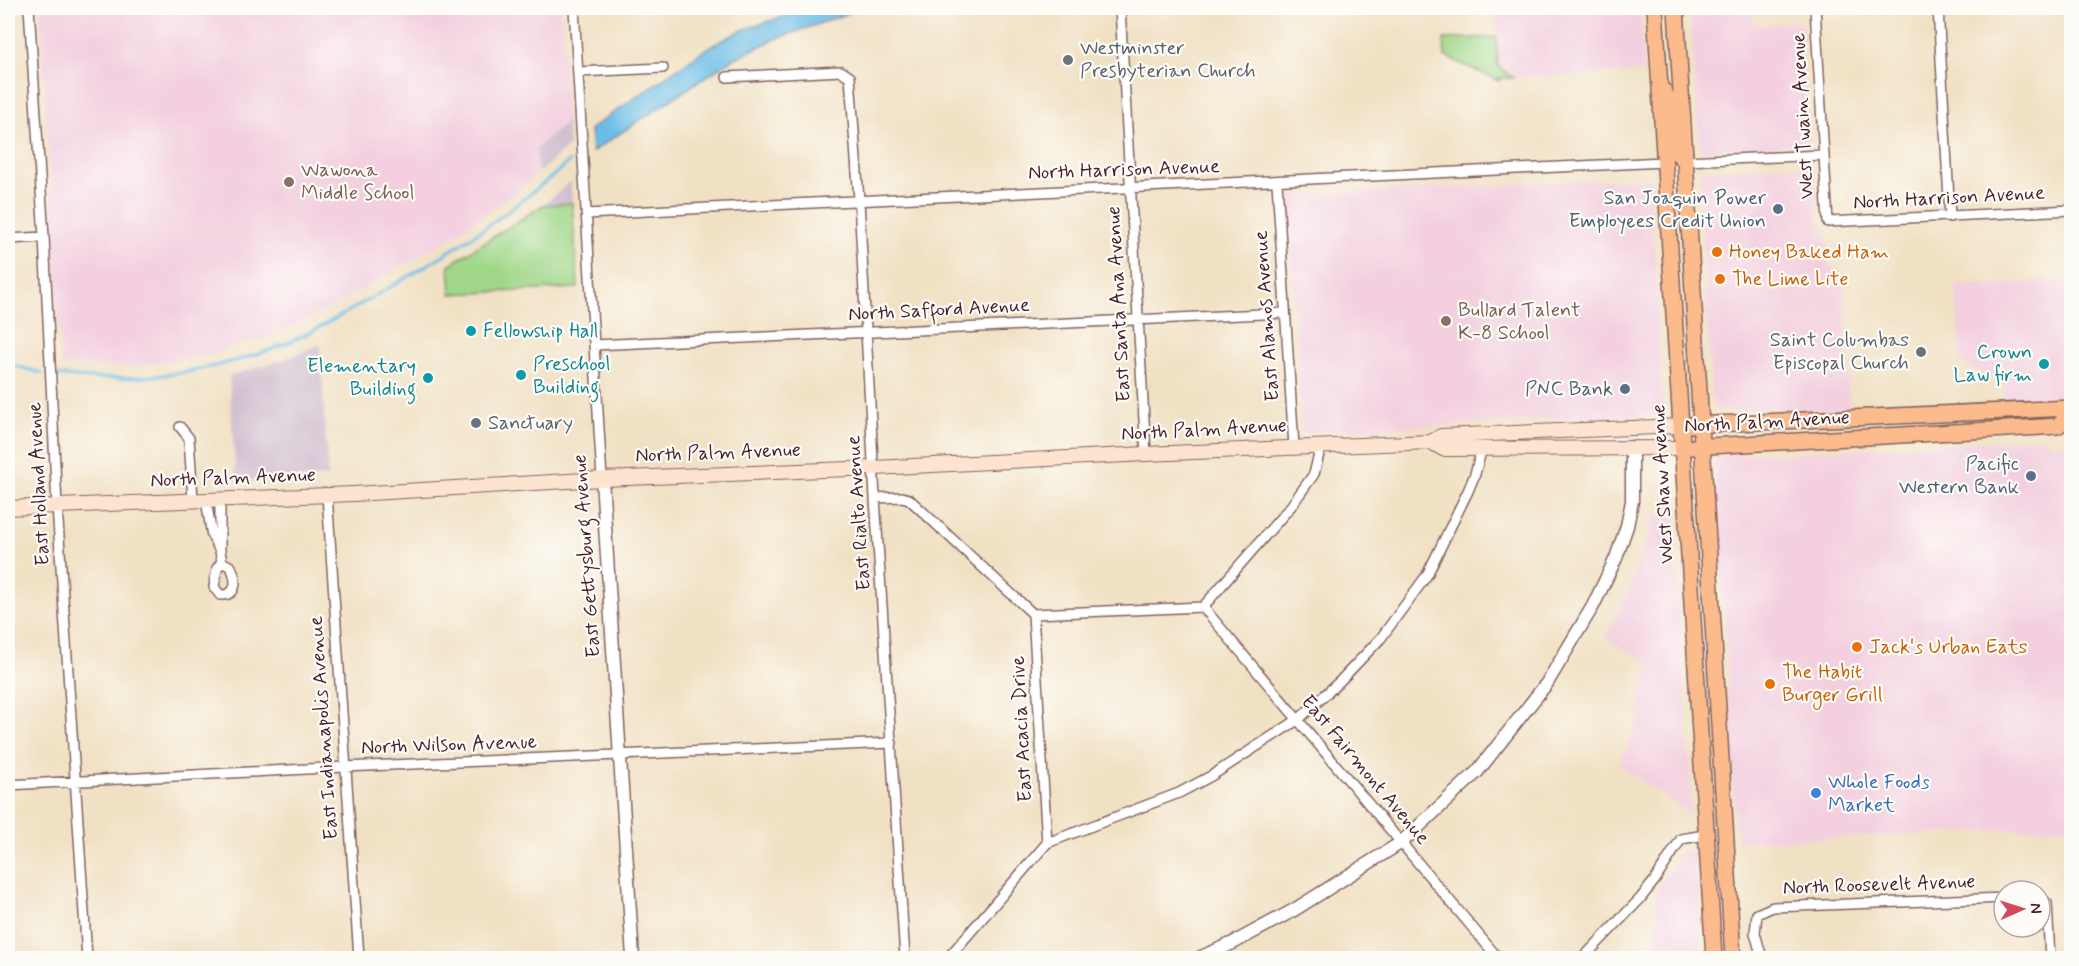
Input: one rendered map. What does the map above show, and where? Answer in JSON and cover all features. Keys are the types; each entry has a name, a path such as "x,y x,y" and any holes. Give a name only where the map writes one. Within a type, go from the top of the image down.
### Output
{"main road":[{"name":"West Shaw Avenue","path":"1655,8 1714,958"},
{"name":"West Shaw Avenue","path":"1676,8 1733,958"},
{"path":"1658,72 1671,111 1674,150 1685,160"},
{"path":"1664,162 1673,165 1676,170 1678,206 1689,213"},
{"name":"North Palm Avenue","path":"8,508 1431,442 1442,436 2072,408"},
{"path":"2065,426 2066,418 2072,416"},
{"name":"North Palm Avenue","path":"1431,442 1443,449 1682,448 2065,426"},
{"path":"1695,664 1706,683 1710,747 1721,760"}],"street":[{"name":"East Holland Avenue","path":"29,8 44,237 57,506 87,958"},
{"name":"East Gettysburg Avenue","path":"574,8 633,958"},
{"name":"East Santa Ana Avenue","path":"1120,8 1146,454"},
{"name":"West Twain Avenue","path":"1815,8 1828,222"},
{"path":"1938,8 1950,217"},
{"path":"578,72 663,68"},
{"name":"East Rialto Avenue","path":"727,76 841,71 850,77 905,958"},
{"path":"1685,160 1824,155"},
{"name":"North Harrison Avenue","path":"586,214 1664,162"},
{"name":"East Alamos Avenue","path":"1277,182 1294,447"},
{"name":"North Harrison Avenue","path":"1828,222 2072,210"},
{"path":"8,239 44,237"},
{"name":"North Safford Avenue","path":"594,345 1285,313"},
{"path":"180,427 189,438 222,562"},
{"path":"875,498 909,499 1033,614 1203,607 1297,498 1314,474 1321,446"},
{"path":"1199,958 1233,943 1294,910 1402,842 1477,772 1547,682 1593,606 1616,558 1628,526 1632,501 1632,447"},
{"path":"948,958 1047,843 1179,793 1211,776 1299,719 1340,681 1381,638 1417,592 1468,491 1482,448"},
{"name":"East Indianapolis Avenue","path":"327,495 359,958"},
{"path":"206,500 212,536 220,551"},
{"name":"East Fairmont Avenue","path":"1203,607 1498,958"},
{"name":"East Acacia Drive","path":"1033,614 1047,843"},
{"name":"North Wilson Avenue","path":"8,785 344,767 892,743"},
{"path":"1583,958 1640,899 1681,839 1705,835"},
{"name":"North Roosevelt Avenue","path":"1762,958 1755,933 1757,914 1773,907 1992,898"},
{"path":"2048,939 2050,958"}],"shaded area":[{"name":"Wawona Middle School","path":"40,8 561,8 567,122 536,149 537,173 517,191 447,240 318,315 274,335 210,354 135,367 61,365"},
{"path":"1495,8 1640,8 1644,72 1513,78 1498,66"},
{"path":"1690,8 1751,8 1753,25 1802,22 1808,144 1703,150 1700,148"},
{"path":"567,122 569,146 538,173 536,149"},
{"path":"1809,165 1815,171 1818,223 1820,228 1827,230 1829,266 1843,274 1850,411 1790,413 1776,408 1721,411 1715,409 1712,402 1699,176 1705,170"},
{"name":"Bullard Talent K-8 School","path":"1650,178 1663,414 1302,432 1287,195"},
{"path":"571,181 572,203 543,205"},
{"path":"2071,281 2071,401 2005,404 2004,387 1960,361 1956,285"},
{"path":"320,344 328,477 236,481 229,376 283,360"},
{"path":"2045,437 2054,445 2071,444 2071,827 1737,842 1714,463 1721,455 1776,452 1779,456 1795,455 1797,452"},
{"path":"1673,513 1691,813 1619,765 1637,722 1649,663 1605,638 1631,585 1654,515"},
{"path":"1682,851 1696,851 1702,958 1659,958 1655,894"}],"green space":[{"path":"1496,37 1498,66 1513,78 1499,78 1499,81 1445,56 1444,39"},
{"path":"572,203 578,288 451,294 449,265 543,205"}],"water":[{"path":"811,8 849,8 849,13 773,40 731,60 592,152 590,129 706,49 742,30"}],"waterway":[{"path":"57,375 110,378 164,375 216,366 283,345 331,321 440,257 506,213 570,161"},
{"path":"8,364 42,373"}],"place":[{"name":"Westminster Presbyterian Church","path":"1068,60"},
{"name":"Wawona Middle School","path":"289,182"},
{"name":"San Joaquin Power Employees Credit Union","path":"1778,209"},
{"name":"Honey Baked Ham","path":"1717,252"},
{"name":"The Lime Lite","path":"1720,279"},
{"name":"Bullard Talent K-8 School","path":"1446,321"},
{"name":"Fellowship Hall","path":"471,331"},
{"name":"Saint Columbas Episcopal Church","path":"1921,352"},
{"name":"Crown Law firm","path":"2044,364"},
{"name":"Preschool Building","path":"521,375"},
{"name":"Elementary Building","path":"428,378"},
{"name":"PNC Bank","path":"1625,389"},
{"name":"Sanctuary","path":"476,423"},
{"name":"Pacific Western Bank","path":"2031,476"},
{"name":"Jack's Urban Eats","path":"1857,647"},
{"name":"The Habit Burger Grill","path":"1770,684"},
{"name":"Whole Foods Market","path":"1816,793"}]}
